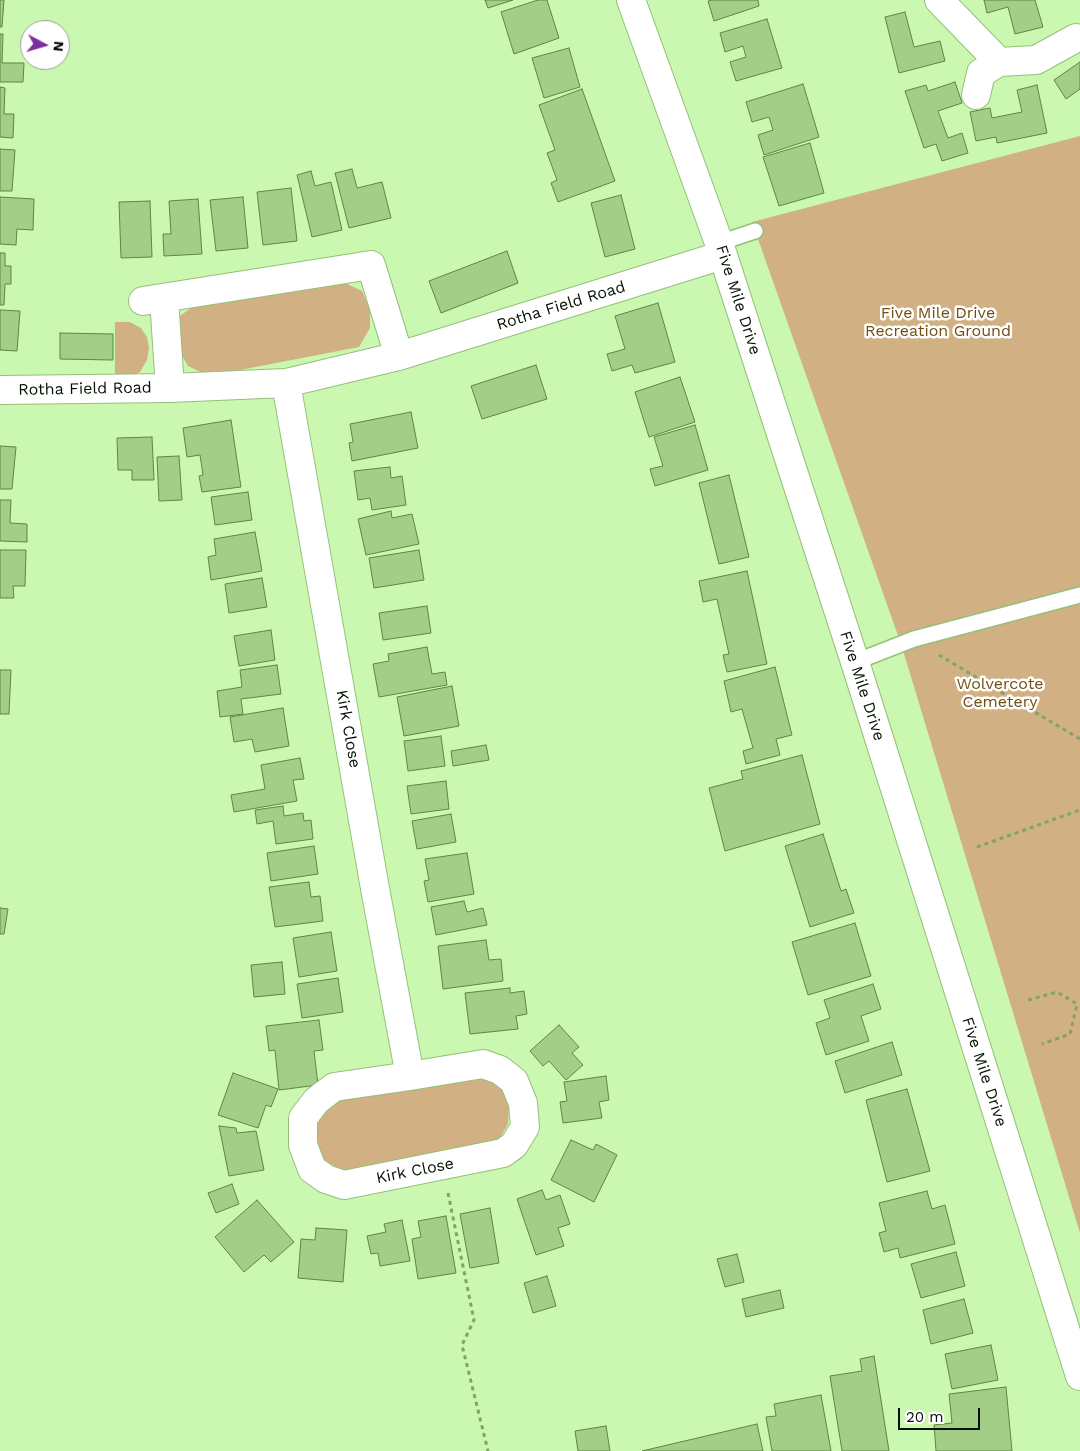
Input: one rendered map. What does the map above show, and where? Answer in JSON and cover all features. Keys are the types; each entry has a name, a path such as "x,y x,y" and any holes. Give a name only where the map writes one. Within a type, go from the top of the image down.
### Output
{"street":[{"name":"Five Mile Drive","path":"630,0 721,249 855,662 1080,1376"},
{"path":"939,0 999,62"},
{"path":"976,95 981,73 999,62 1036,60 1076,38"},
{"name":"Rotha Field Road","path":"0,390 170,388 286,383 399,356 721,249"},
{"name":"Rotha Field Road","path":"170,388 154,300 381,261 399,356"},
{"name":"Kirk Close","path":"286,383 410,1076"},
{"name":"Kirk Close","path":"483,1064 500,1070 514,1081 523,1103 525,1127 514,1145 503,1153 344,1185 326,1180 312,1169 303,1145 304,1118 316,1101 334,1087 410,1076 483,1064"}],"lane":[{"path":"721,249 755,231"},
{"path":"855,662 914,639 1080,595"}],"path":[{"path":"914,639 1080,739"},
{"path":"977,847 1080,810"},
{"path":"1028,1000 1057,992 1078,1003 1070,1034 1042,1044"},
{"path":"443,1165 474,1320 462,1345 488,1451"}],"green space":[{"name":"Five Mile Drive Recreation Ground","path":"1080,136 1080,1233 901,644 752,222"},
{"path":"339,280 362,291 370,309 370,328 359,347 209,376 188,366 176,345 180,316 196,304"},
{"path":"115,322 130,322 141,328 147,337 149,347 147,360 140,372 130,378 115,381"},
{"path":"478,1076 501,1087 509,1105 508,1124 497,1143 347,1172 326,1162 314,1141 318,1112 335,1100"}],"building":[{"path":"0,0 4,0 2,27 0,27"},
{"path":"485,0 513,0 488,8"},
{"path":"538,0 547,0 559,38 514,54 501,12"},
{"path":"758,0 759,6 714,21 708,1"},
{"path":"984,0 1035,0 1043,27 1015,34 1008,7 987,13"},
{"path":"905,12 914,47 940,41 945,61 899,73 885,17"},
{"path":"767,19 782,68 736,81 730,62 746,57 743,46 725,52 720,33"},
{"path":"0,34 3,34 2,63 20,63 20,70 24,70 23,82 0,82"},
{"path":"569,48 580,87 544,98 532,58"},
{"path":"1080,62 1080,89 1066,99 1054,80"},
{"path":"955,82 962,103 938,111 948,138 962,133 968,153 942,161 936,144 924,148 905,91 926,85 928,91"},
{"path":"803,84 819,137 764,155 758,135 773,130 769,117 752,122 746,102"},
{"path":"1037,85 1047,133 997,143 996,137 976,141 970,112 990,108 992,118 1022,112 1017,90"},
{"path":"0,87 5,88 4,114 14,114 13,138 0,137"},
{"path":"582,89 615,181 558,202 551,183 557,180 547,153 555,150 539,105"},
{"path":"810,143 824,193 779,206 763,157"},
{"path":"0,149 15,150 12,191 0,191"},
{"path":"352,169 357,188 382,182 391,218 349,228 335,173"},
{"path":"311,171 315,186 331,182 342,230 312,237 297,175"},
{"path":"291,188 297,241 263,245 257,192"},
{"path":"621,195 635,249 605,257 591,203"},
{"path":"0,197 34,199 33,230 17,229 16,245 0,244"},
{"path":"243,197 248,248 216,251 210,200"},
{"path":"198,199 202,254 164,256 163,234 171,234 169,201"},
{"path":"150,201 152,257 121,258 119,202"},
{"path":"507,251 518,283 441,313 429,281"},
{"path":"0,253 5,253 5,266 11,266 11,284 5,284 4,305 0,305"},
{"path":"658,303 675,362 635,373 632,365 612,371 607,354 625,349 615,316"},
{"path":"0,310 20,311 17,351 0,350"},
{"path":"60,333 113,334 113,360 60,359"},
{"path":"536,365 547,399 482,419 471,386"},
{"path":"680,377 695,422 649,437 635,392"},
{"path":"411,412 418,448 352,461 349,443 353,442 350,424"},
{"path":"231,420 241,487 202,492 199,476 203,475 200,455 187,457 183,428"},
{"path":"695,425 708,470 655,486 650,469 663,466 654,437"},
{"path":"152,437 154,480 132,480 132,470 118,470 117,438"},
{"path":"0,446 16,447 12,489 0,489"},
{"path":"179,456 182,500 159,501 157,457"},
{"path":"390,467 391,478 402,476 406,505 372,510 370,498 358,500 354,471"},
{"path":"729,475 749,557 719,564 699,483"},
{"path":"248,492 252,520 215,525 211,497"},
{"path":"0,500 11,500 10,523 27,524 27,542 0,541"},
{"path":"391,511 392,518 412,514 419,544 366,555 358,519"},
{"path":"255,532 262,571 211,580 208,557 216,555 214,539"},
{"path":"0,550 26,550 25,586 13,586 14,598 0,598"},
{"path":"419,550 424,580 374,588 369,558"},
{"path":"747,571 767,664 727,672 723,655 729,654 717,599 703,602 699,581"},
{"path":"262,578 267,607 229,613 225,584"},
{"path":"427,606 431,633 383,640 379,613"},
{"path":"271,630 275,660 239,666 234,636"},
{"path":"427,647 432,674 445,672 447,685 379,697 373,664 389,661 388,654"},
{"path":"277,665 281,694 241,699 243,714 220,717 217,691 242,687 240,670"},
{"path":"775,667 792,735 776,739 780,755 746,764 743,751 753,748 742,709 731,712 724,681"},
{"path":"0,670 11,670 9,714 0,714"},
{"path":"452,686 459,726 404,736 397,697"},
{"path":"283,708 289,746 255,752 252,739 234,742 230,717"},
{"path":"441,736 445,766 408,771 404,741"},
{"path":"486,745 489,760 453,766 451,751"},
{"path":"802,755 820,824 725,851 709,788 743,779 741,771"},
{"path":"300,758 304,779 293,780 297,801 234,812 231,795 265,789 261,765"},
{"path":"446,781 449,809 411,814 407,786"},
{"path":"283,806 284,816 303,813 304,821 311,820 313,839 276,844 273,821 257,824 255,810"},
{"path":"451,814 456,842 417,849 412,821"},
{"path":"823,834 841,891 846,889 854,913 810,927 785,846"},
{"path":"314,846 318,874 271,881 267,853"},
{"path":"467,853 474,894 428,902 424,881 429,880 425,859"},
{"path":"309,882 311,897 320,896 323,921 275,927 269,887"},
{"path":"464,901 467,912 483,908 487,925 436,935 431,907"},
{"path":"0,908 8,909 4,934 0,934"},
{"path":"855,923 871,976 808,995 792,942"},
{"path":"331,932 337,971 299,977 293,938"},
{"path":"486,940 489,960 501,959 503,981 443,989 438,946"},
{"path":"282,962 285,994 254,997 251,965"},
{"path":"338,978 343,1012 302,1018 297,984"},
{"path":"873,984 881,1009 861,1016 869,1041 826,1055 816,1023 830,1018 824,1000"},
{"path":"510,988 510,993 524,991 527,1014 516,1016 518,1029 470,1034 465,993"},
{"path":"319,1020 323,1050 314,1051 318,1085 279,1090 275,1050 269,1051 266,1026"},
{"path":"559,1025 579,1047 572,1053 583,1065 566,1080 549,1061 543,1066 530,1051"},
{"path":"892,1042 902,1075 845,1093 835,1061"},
{"path":"233,1073 278,1089 271,1107 266,1105 258,1128 218,1115"},
{"path":"606,1076 609,1100 599,1102 602,1118 563,1123 560,1102 567,1101 564,1082"},
{"path":"907,1089 930,1171 887,1182 866,1100"},
{"path":"219,1126 236,1128 237,1133 256,1131 264,1170 229,1176"},
{"path":"571,1140 593,1150 596,1144 617,1155 594,1202 551,1180"},
{"path":"232,1184 239,1204 216,1213 208,1193"},
{"path":"542,1190 546,1200 560,1195 570,1224 558,1228 564,1246 536,1255 517,1199"},
{"path":"927,1191 932,1209 945,1205 955,1244 900,1258 898,1248 884,1252 879,1233 886,1231 879,1203"},
{"path":"257,1200 294,1242 271,1262 264,1255 244,1272 215,1237"},
{"path":"490,1208 499,1263 470,1268 460,1214"},
{"path":"446,1216 456,1273 418,1279 412,1239 421,1237 418,1221"},
{"path":"402,1220 410,1261 380,1266 378,1253 371,1254 367,1236 386,1232 384,1224"},
{"path":"316,1228 347,1230 343,1282 298,1278 301,1239 315,1240"},
{"path":"956,1252 965,1286 921,1298 911,1264"},
{"path":"737,1254 744,1282 725,1287 717,1259"},
{"path":"547,1276 556,1306 533,1313 524,1283"},
{"path":"780,1290 784,1308 746,1317 742,1299"},
{"path":"964,1299 973,1333 931,1344 923,1310"},
{"path":"991,1345 998,1380 952,1389 945,1354"},
{"path":"874,1356 889,1451 842,1451 830,1376 862,1371 860,1359"},
{"path":"1006,1387 1012,1451 936,1451 934,1425 952,1423 949,1394"},
{"path":"821,1395 831,1451 772,1451 766,1417 776,1416 774,1404"},
{"path":"757,1424 763,1451 642,1451"},
{"path":"606,1426 610,1451 578,1451 575,1431"}],"park label":[{"name":"Wolvercote Cemetery","path":"1000,693"}]}
